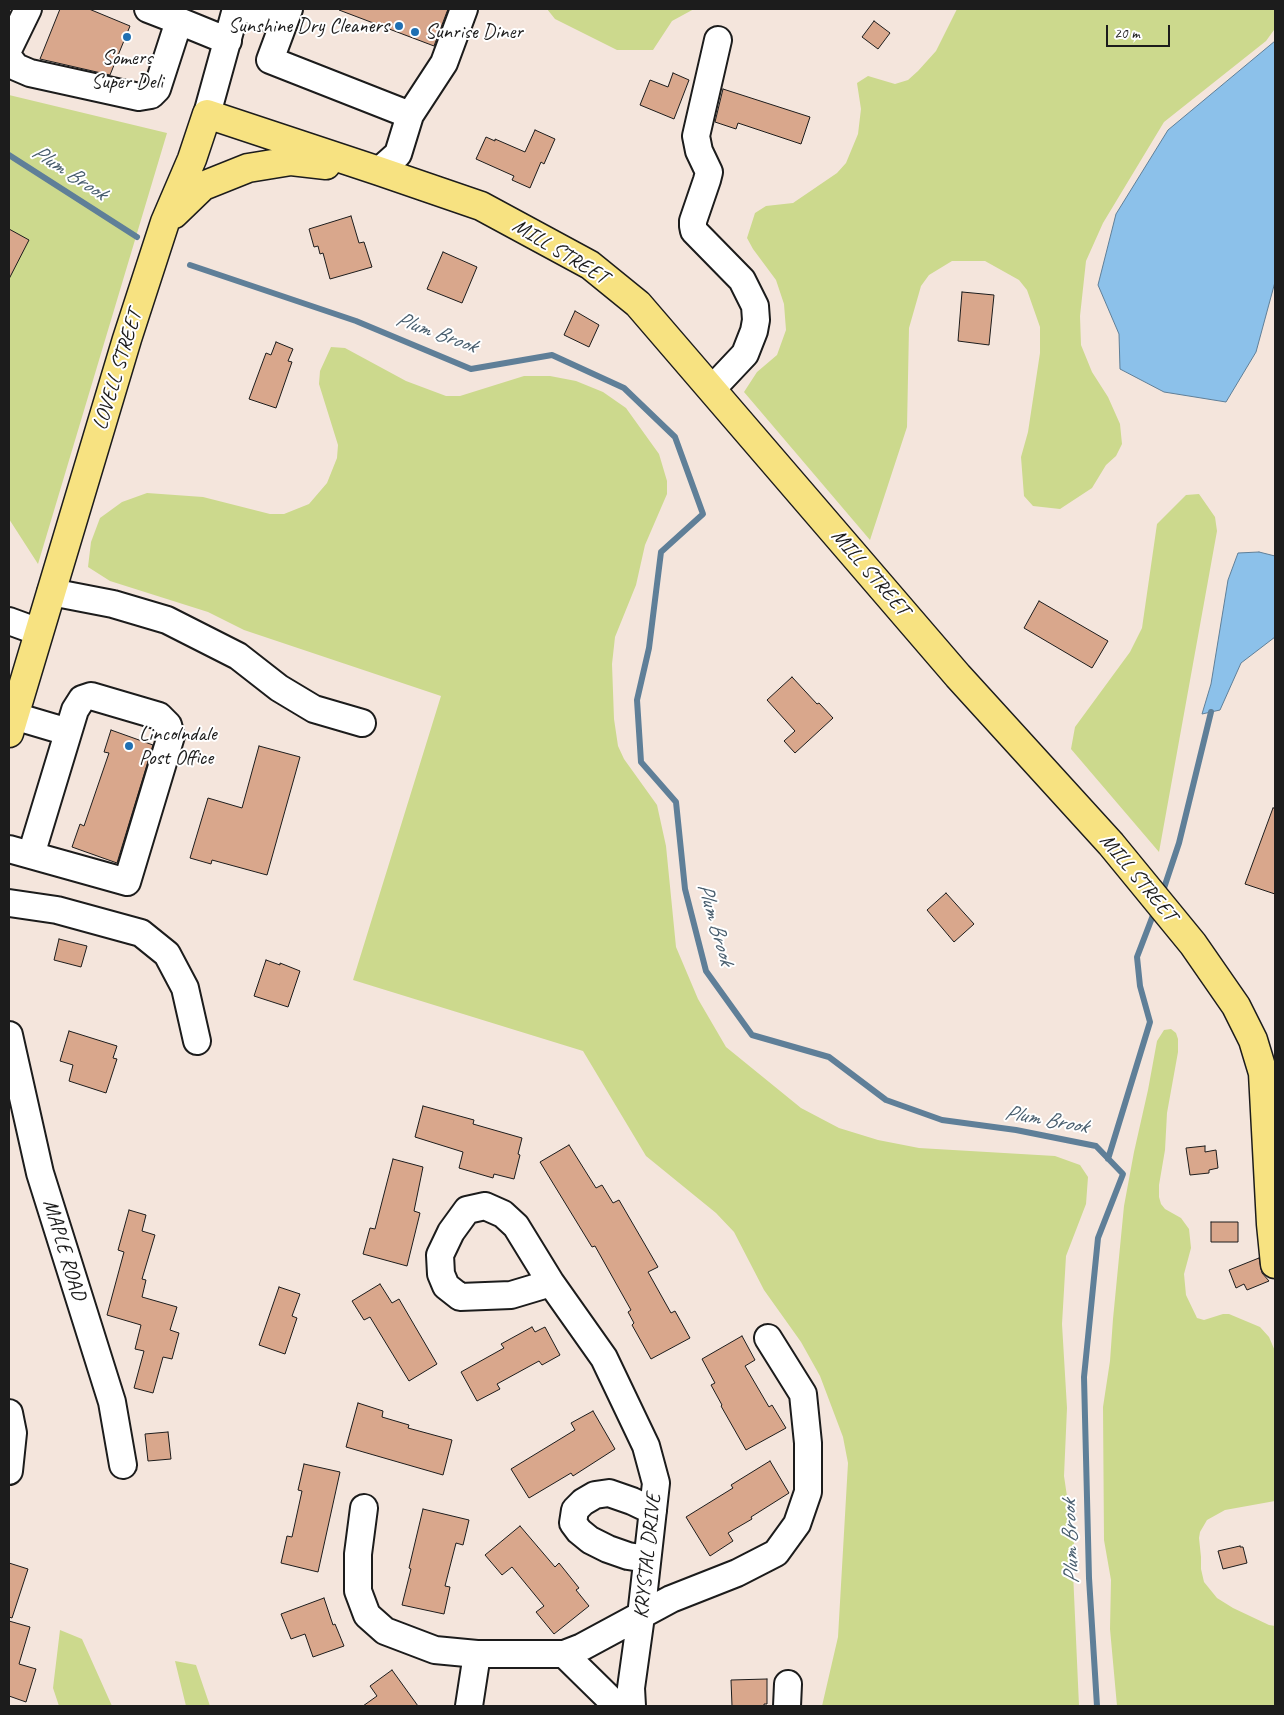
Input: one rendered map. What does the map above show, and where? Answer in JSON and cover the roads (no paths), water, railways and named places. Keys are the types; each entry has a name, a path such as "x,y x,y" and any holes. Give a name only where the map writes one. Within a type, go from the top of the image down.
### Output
{"main road":[{"name":"MILL STREET","path":"206,114 379,170 481,206 590,265 638,304 958,676 1111,844 1193,944 1236,1006 1269,1067 1271,1224 1275,1264"},
{"name":"LOVELL STREET","path":"11,725 127,339 165,222 192,159 206,114"},
{"path":"165,222 203,186 248,168 291,161 379,170"}],"street":[{"path":"9,48 28,9"},
{"path":"148,9 228,41"},
{"name":"LOVELL STREET","path":"206,114 236,9"},
{"path":"249,9 286,17 270,60 410,115"},
{"path":"379,170 398,154 410,115 444,63 464,9"},
{"path":"9,58 16,67 30,73 139,97 151,95 157,89 178,21"},
{"path":"712,389 745,354 756,320 755,306 742,280 694,231 693,226 709,172 699,151 696,136 718,40"},
{"path":"51,592 113,604 167,620 238,656 278,688 314,710 362,723"},
{"path":"9,621 39,632"},
{"path":"91,696 159,716 168,725 170,736 127,882 20,852 75,710 82,699 91,696"},
{"path":"11,725 68,732"},
{"path":"9,903 57,910 141,933 167,954 185,988 197,1041"},
{"name":"MAPLE ROAD","path":"9,1035 40,1173 112,1402 123,1465"},
{"name":"KRYSTAL DRIVE","path":"551,1283 604,1358 646,1446 656,1483 631,1688 632,1706"},
{"path":"364,1508 358,1554 358,1591 368,1615 385,1631 434,1650 477,1654 564,1654 582,1647 671,1599 737,1573 776,1553 797,1524 808,1492 808,1443 803,1394 768,1338"},
{"path":"9,1412 13,1433 9,1471"},
{"path":"648,1559 628,1556 608,1549 579,1532 573,1522 575,1510 594,1495 609,1493 653,1510"},
{"path":"469,1706 477,1654"},
{"path":"564,1654 617,1706"}],"water":[{"path":"1275,41 1275,282 1256,352 1226,402 1164,392 1120,369 1119,334 1098,285 1116,214 1168,130"},
{"path":"1259,552 1275,556 1275,637 1241,663 1220,710 1202,714 1211,684 1228,580 1238,553"}],"waterway":[{"name":"Plum Brook","path":"9,155 137,237"},
{"name":"Plum Brook","path":"190,265 356,321 471,369 552,355 624,388 675,437 703,514 661,552 649,648 637,700 641,762 676,802 685,889 706,971 752,1035 829,1057 886,1100 942,1120 1016,1130 1096,1146 1123,1174 1098,1238 1084,1377 1089,1578 1097,1706"},
{"path":"1162,894 1179,843 1211,712"},
{"path":"1108,1159 1150,1022 1140,986 1137,957 1155,910"}],"place":[{"name":"Sunshine Dry Cleaners","path":"399,26"},
{"name":"Sunrise Diner","path":"415,32"},
{"name":"Somers Super Deli","path":"127,37"},
{"name":"Lincolndale Post Office","path":"129,746"}]}
